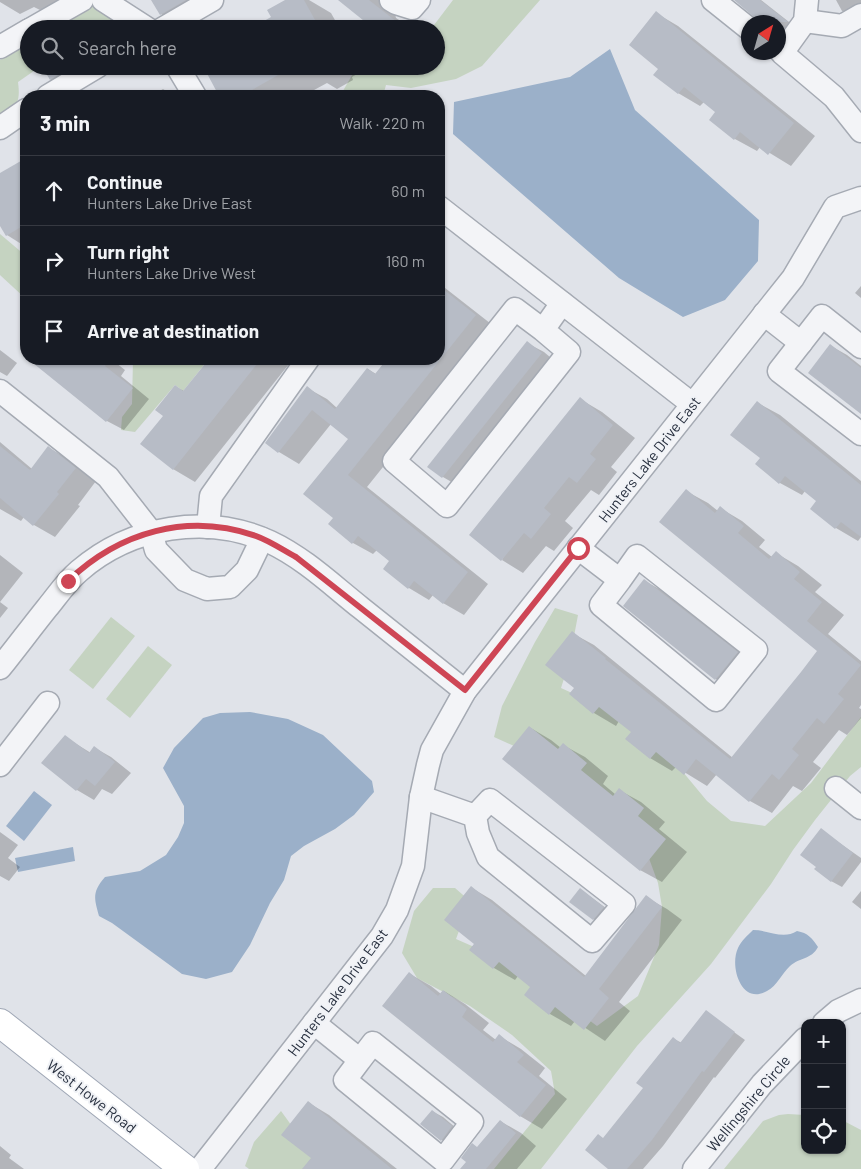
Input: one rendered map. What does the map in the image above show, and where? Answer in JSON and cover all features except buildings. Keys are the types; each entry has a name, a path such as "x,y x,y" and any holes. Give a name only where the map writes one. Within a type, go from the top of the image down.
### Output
{"main road":[{"name":"West Howe Road","path":"0,1024 185,1169"}],"street":[{"path":"47,20 82,0"},
{"path":"103,0 134,20"},
{"path":"178,20 212,0"},
{"path":"391,0 412,8 419,0"},
{"path":"712,0 741,23"},
{"path":"786,42 806,10 842,26 861,15"},
{"path":"0,47 20,36"},
{"path":"786,57 834,97 861,131"},
{"path":"58,90 83,75"},
{"path":"182,75 191,90"},
{"path":"0,128 20,114"},
{"name":"Hunters Lake Drive East","path":"200,1169 382,936 397,910 416,850 421,797 432,750 465,690 793,278 835,207 861,198"},
{"path":"445,213 692,404"},
{"path":"543,330 562,303"},
{"path":"515,309 543,330 569,352 447,506 394,461 515,309"},
{"path":"764,314 801,343"},
{"path":"861,347 822,316 779,371 861,434"},
{"path":"208,527 211,496 304,365"},
{"path":"0,390 108,478 151,532 156,550 185,580 208,589 230,587 247,570 262,539"},
{"path":"0,668 68,581 111,548 151,532 170,528 208,527 241,532 262,539 296,557 465,690"},
{"path":"578,548 620,580"},
{"path":"638,556 756,650 716,700 601,605 620,580 638,556"},
{"path":"0,765 48,703"},
{"path":"836,788 861,808"},
{"path":"421,797 475,816"},
{"path":"490,800 624,904 592,941 488,858 478,833 475,816 490,800"},
{"path":"829,1019 861,1000"},
{"path":"314,1023 360,1060"},
{"path":"373,1043 472,1122 443,1160 345,1080 360,1060 373,1043"},
{"name":"Wellingshire Circle","path":"694,1169 762,1084 801,1043"}],"green space":[{"path":"453,0 540,0 482,66 456,79 411,88 386,85 385,90 343,90 352,75 445,75 445,20 438,20"},
{"path":"101,5 120,20 64,20 87,6"},
{"path":"20,48 20,75 28,75 18,82 18,100 10,112 0,121 0,60"},
{"path":"0,234 20,251 20,293 0,275"},
{"path":"133,365 204,365 183,391 175,385 135,432 121,430 122,417 132,404"},
{"path":"555,608 578,615 569,663 561,688 625,717 668,754 707,801 731,821 765,826 811,783 861,717 861,767 850,776 815,820 771,884 711,964 637,1046 541,1169 494,1169 555,1094 551,1071 512,1035 470,1006 417,978 402,953 414,911 433,888 455,888 470,901 456,939 515,965 597,1026 638,996 659,945 662,907 658,883 639,831 536,756 494,737 502,706"},
{"path":"111,617 135,636 93,689 69,670"},
{"path":"148,646 172,665 130,718 106,699"},
{"path":"281,1111 302,1140 338,1169 249,1169 245,1166 254,1142"},
{"path":"779,1115 801,1115 801,1154 846,1154 846,1122 861,1130 861,1169 724,1169 763,1121"}],"water":[{"path":"610,49 635,110 759,220 758,261 725,300 683,317 619,278 453,134 454,102 570,77"},
{"path":"250,712 288,719 323,735 372,781 374,792 354,815 291,856 284,880 270,903 250,945 232,972 206,979 182,974 112,923 99,916 95,900 96,891 105,877 140,871 166,855 178,837 184,823 184,806 163,768 174,748 203,718 220,713"},
{"path":"34,791 52,805 24,841 6,826"},
{"path":"73,847 75,861 18,872 15,858"},
{"path":"753,930 781,935 792,934 797,931 801,932 809,936 818,947 812,954 790,966 771,989 758,994 751,993 744,989 740,982 735,965 739,945"}],"route":[{"path":"68,581 104,552 151,532 189,526 225,529 256,536 296,557 465,690 578,548"}]}
